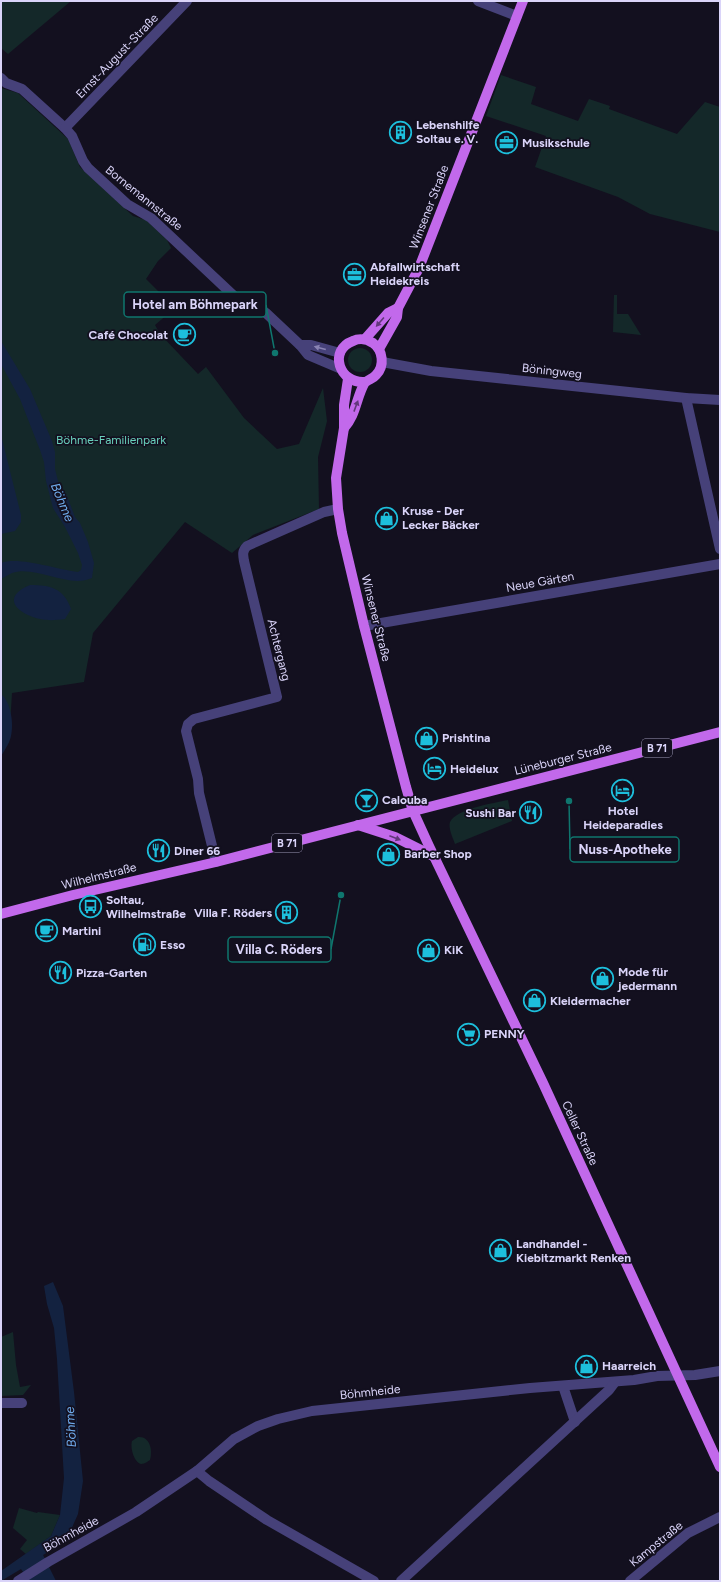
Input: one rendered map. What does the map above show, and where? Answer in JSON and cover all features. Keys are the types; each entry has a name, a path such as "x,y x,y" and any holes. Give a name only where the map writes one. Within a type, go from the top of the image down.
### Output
{"main road":[{"name":"Winsener Straße","path":"379,349 397,317 398,308 419,268 523,1"},
{"name":"Winsener Straße","path":"365,340 388,313 398,308"},
{"path":"365,382 348,379 341,370 339,361 340,353 343,347 353,340 371,341 379,349 382,362"},
{"name":"Winsener Straße","path":"344,428 351,420 365,382 377,375 382,362"},
{"name":"Winsener Straße","path":"348,379 344,405 344,428 336,478 338,508 343,539 364,626 413,811"},
{"name":"Lüneburger Straße","path":"413,811 720,732"},
{"name":"Wilhelmstraße","path":"1,914 74,895 216,862 413,811"},
{"name":"Celler Straße","path":"413,811 433,856 543,1083 720,1467"},
{"path":"358,825 395,837 433,856"}],"street":[{"name":"Ernst-August-Straße","path":"65,128 187,1"},
{"path":"478,1 517,16"},
{"name":"Bornemannstraße","path":"1,78 6,83 22,89 65,128 72,136 83,161 93,174 127,204 151,218 234,296 266,313 300,345 308,355 341,370"},
{"path":"300,345 311,345 340,353"},
{"name":"Böningweg","path":"382,362 431,371 686,398 720,400"},
{"path":"686,398 720,549"},
{"name":"Achtergang","path":"216,862 199,793 198,779 187,737 186,731 188,724 194,719 277,697 244,561 244,549 247,546 324,512 338,508"},
{"name":"Neue Gärten","path":"364,626 720,564"},
{"name":"Böhmheide","path":"22,1579 48,1562 136,1512 197,1470 234,1439 258,1426 278,1419 312,1411 720,1371"},
{"path":"401,1581 575,1422 609,1390 614,1382"},
{"path":"563,1386 575,1422"},
{"path":"1,1403 22,1403"},
{"path":"197,1470 208,1481 267,1520 374,1581"},
{"name":"Kampstraße","path":"630,1581 688,1533 720,1516"}],"green space":[{"path":"1,1 71,1 8,54 1,48"},
{"path":"501,75 536,87 531,104 578,121 589,99 610,106 609,109 677,134 705,102 720,107 720,232 650,214 618,197 535,167 546,136 486,116"},
{"name":"Böhme-Familienpark","path":"1,88 18,93 68,139 80,167 133,216 146,220 167,240 171,248 158,261 146,279 175,308 155,325 160,334 198,374 206,367 244,418 277,449 299,444 323,388 327,421 318,457 319,509 253,535 232,553 185,522 93,633 84,682 12,693 9,742 1,753"},
{"path":"614,295 617,295 617,314 628,314 641,335 613,332"},
{"path":"355,348 365,348 372,355 372,365 365,372 355,372 348,365 348,355"},
{"path":"508,800 512,821 455,844 450,827 450,822 454,817 476,807"},
{"path":"13,1332 20,1387 31,1385 23,1395 1,1396 1,1337"},
{"path":"138,1437 142,1437 148,1441 151,1448 150,1460 142,1464 136,1461 132,1451 132,1441"},
{"path":"19,1508 37,1513 60,1515 51,1536 26,1554 20,1549 27,1540 13,1528"}],"water":[{"name":"Böhme","path":"1,341 30,389 52,441 55,452 55,469 58,481 67,496 75,517 80,523 88,542 94,563 92,578 83,581 73,581 21,571 12,573 1,579 1,563 9,561 28,562 78,572 81,570 82,565 78,553 65,527 53,508 46,481 44,462 40,450 20,399 1,364"},
{"path":"1,435 21,515 21,522 15,531 1,534"},
{"path":"30,585 50,587 60,592 68,602 71,609 65,619 40,619 32,617 19,609 15,605 14,600 16,595"},
{"path":"1,694 7,702 11,714 12,731 10,741 1,756"},
{"name":"Böhme","path":"53,1282 63,1306 74,1392 83,1481 78,1514 66,1541 43,1555 56,1581 29,1581 21,1569 1,1581 1,1571 51,1536 60,1515 64,1478 57,1359 54,1328 47,1304 44,1286"}],"place":[{"name":"Lebenshilfe Soltau e. V.","path":"400,132"},
{"name":"Musikschule","path":"506,143"},
{"name":"Abfallwirtschaft Heidekreis","path":"354,274"},
{"name":"Café Chocolat","path":"184,335"},
{"name":"Hotel am Böhmepark","path":"275,353"},
{"name":"Kruse - Der Lecker Bäcker","path":"387,518"},
{"name":"Prishtina","path":"426,738"},
{"name":"Heidelux","path":"434,769"},
{"name":"Hotel Heideparadies","path":"623,790"},
{"name":"Calouba","path":"366,800"},
{"name":"Nuss-Apotheke","path":"569,801"},
{"name":"Sushi Bar","path":"531,813"},
{"name":"Diner 66","path":"158,851"},
{"name":"Barber Shop","path":"389,854"},
{"name":"Villa C. Röders","path":"341,895"},
{"name":"Soltau, Wilhelmstraße","path":"90,907"},
{"name":"Villa F. Röders","path":"287,913"},
{"name":"Martini","path":"47,931"},
{"name":"Esso","path":"144,945"},
{"name":"KiK","path":"429,950"},
{"name":"Pizza-Garten","path":"60,973"},
{"name":"Mode für jedermann","path":"602,979"},
{"name":"Kleidermacher","path":"535,1001"},
{"name":"PENNY","path":"469,1034"},
{"name":"Landhandel - Kiebitzmarkt Renken","path":"500,1251"},
{"name":"Haarreich","path":"586,1366"}]}
